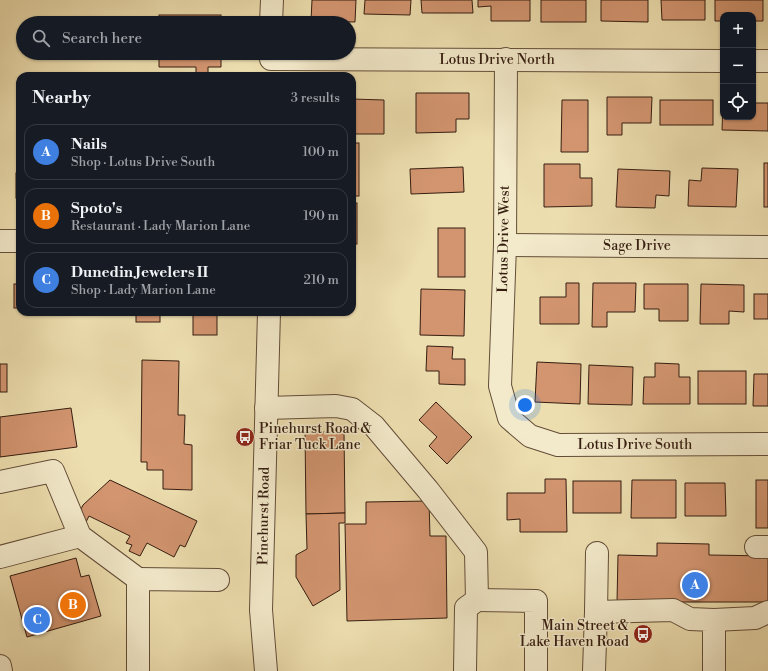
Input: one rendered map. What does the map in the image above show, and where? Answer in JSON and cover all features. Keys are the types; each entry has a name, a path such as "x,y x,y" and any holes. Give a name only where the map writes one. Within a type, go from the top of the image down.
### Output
{"street":[{"path":"271,16 272,0"},
{"name":"Lotus Drive North","path":"271,63 506,59 720,61"},
{"name":"Lotus Drive West","path":"506,59 505,245 500,386 509,418"},
{"path":"756,61 768,61"},
{"path":"0,241 16,241"},
{"name":"Sage Drive","path":"505,245 768,247"},
{"name":"Pinehurst Road","path":"266,671 261,610 269,316"},
{"path":"266,408 336,406 352,409 374,426 428,490 476,552 477,600"},
{"name":"Lotus Drive South","path":"509,418 530,436 558,445 768,444"},
{"path":"0,482 53,471 80,536 138,579 218,580"},
{"path":"0,557 80,536"},
{"path":"594,671 597,552"},
{"path":"138,579 138,671"},
{"path":"465,671 466,608 477,600 536,601 536,671"},
{"path":"596,612 673,610 690,619 714,620 755,618 768,612"},
{"path":"714,620 714,671"},
{"path":"0,666 1,671"}],"building":[{"path":"312,0 356,0 355,16 311,16"},
{"path":"365,0 411,0 410,15 364,14"},
{"path":"421,0 472,0 473,13 422,13"},
{"path":"478,0 530,0 530,21 491,21 491,6 478,7"},
{"path":"541,0 586,0 586,22 541,22"},
{"path":"601,0 648,0 648,22 601,21"},
{"path":"661,0 705,0 705,20 662,20"},
{"path":"715,0 763,0 763,21 756,21 756,12 720,12 720,21 715,21"},
{"path":"159,15 221,15 221,16"},
{"path":"159,60 221,60 221,67 208,67 208,72 196,72 196,67 159,67"},
{"path":"416,93 469,93 469,119 456,119 456,132 416,133"},
{"path":"607,97 652,97 651,123 622,123 622,135 607,135"},
{"path":"356,99 384,100 384,134 356,134"},
{"path":"562,100 588,100 588,152 561,152"},
{"path":"660,100 713,100 713,125 660,125"},
{"path":"756,103 768,103 768,131 722,130 722,120 756,120"},
{"path":"356,143 359,143 359,196 356,196"},
{"path":"764,163 768,163 768,207 764,207"},
{"path":"544,164 580,164 580,178 592,178 592,206 544,207"},
{"path":"463,167 464,192 411,194 410,169"},
{"path":"702,168 738,169 736,207 688,206 689,180 701,181"},
{"path":"618,169 670,171 669,196 656,195 655,208 616,207"},
{"path":"356,203 357,203 356,244"},
{"path":"438,228 465,228 465,277 438,277"},
{"path":"566,283 579,283 579,324 540,324 540,297 566,297"},
{"path":"593,283 636,283 635,312 607,312 607,327 592,327"},
{"path":"14,284 16,284 16,308 14,308"},
{"path":"644,284 688,284 688,321 659,321 659,309 644,309"},
{"path":"701,284 744,285 744,312 729,311 729,324 700,324"},
{"path":"421,289 465,290 464,336 420,335"},
{"path":"754,294 768,294 768,319 754,319"},
{"path":"136,316 160,316 160,322 136,322"},
{"path":"193,316 217,316 217,335 193,335"},
{"path":"427,346 453,347 452,359 465,359 465,385 439,384 439,371 426,371"},
{"path":"142,360 179,361 178,415 185,415 184,444 192,445 192,490 163,489 163,470 147,470 147,462 141,462"},
{"path":"537,362 581,364 580,404 535,402"},
{"path":"655,363 679,364 679,377 690,377 690,404 643,404 644,377 655,377"},
{"path":"0,364 7,364 7,392 0,392"},
{"path":"589,365 633,367 632,405 588,404"},
{"path":"698,371 746,371 746,404 698,404"},
{"path":"754,374 768,374 768,406 753,406"},
{"path":"436,402 472,437 447,464 429,446 437,437 419,420"},
{"path":"71,408 77,447 0,457 0,417"},
{"path":"305,432 344,432 345,513 306,514"},
{"path":"545,479 566,479 567,532 520,532 520,519 507,520 507,493 545,493"},
{"path":"110,480 197,521 185,547 180,545 174,557 147,543 140,556 129,551 132,545 126,543 130,536 89,516 86,522 77,517 83,505"},
{"path":"632,480 676,480 676,518 631,518"},
{"path":"756,480 768,480 768,528 756,528"},
{"path":"573,481 621,481 621,513 573,513"},
{"path":"685,483 725,483 726,516 685,516"},
{"path":"429,501 430,536 446,536 447,618 347,621 345,524 366,524 366,502"},
{"path":"345,513 345,523 339,523 340,590 313,606 296,577 296,555 307,549 306,514"},
{"path":"657,543 709,544 709,555 768,556 768,602 617,602 618,555 657,556"},
{"path":"76,558 81,577 89,575 101,616 27,637 10,576"}],"place":[{"name":"Pinehurst Road & Friar Tuck Lane","path":"245,437"},
{"name":"Nails","path":"695,585"},
{"name":"Spoto's","path":"73,605"},
{"name":"Dunedin Jewelers II","path":"37,620"},
{"name":"Main Street & Lake Haven Road","path":"643,634"}]}
